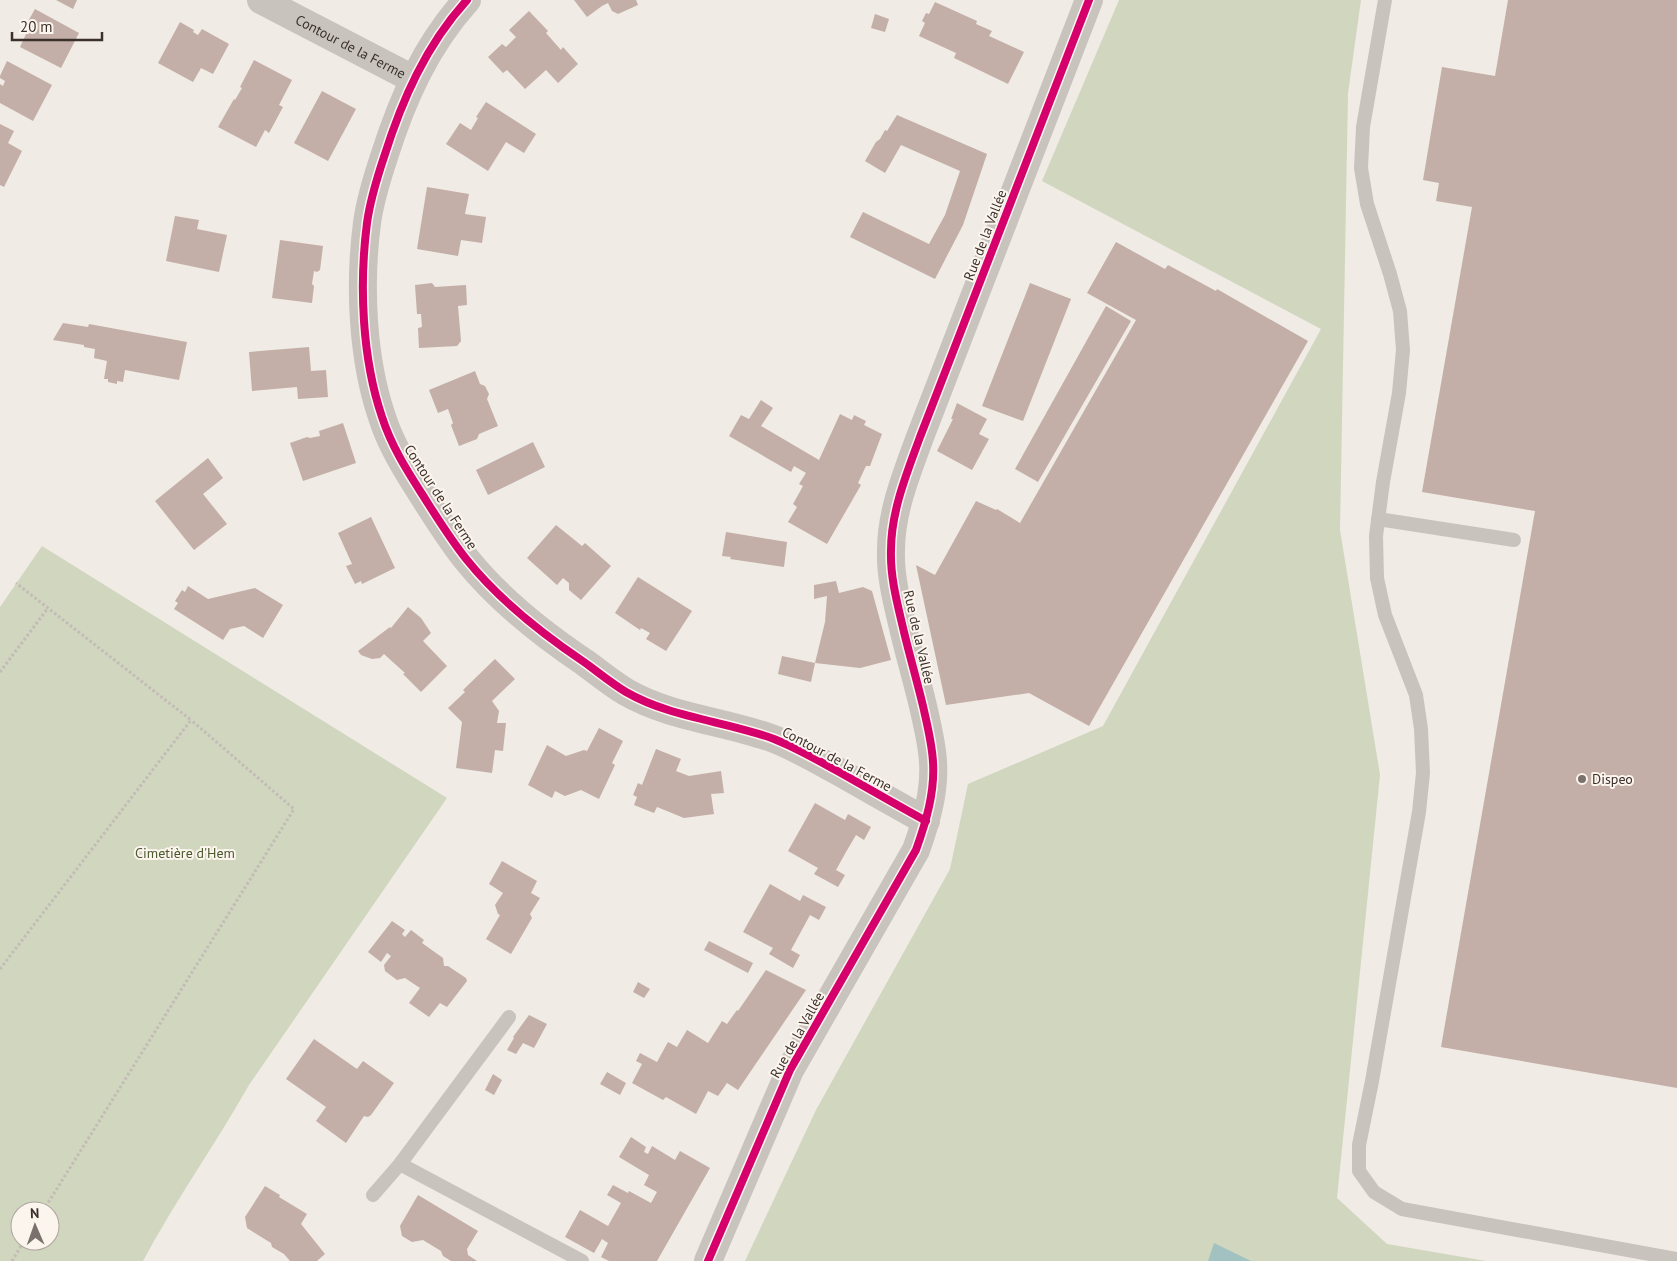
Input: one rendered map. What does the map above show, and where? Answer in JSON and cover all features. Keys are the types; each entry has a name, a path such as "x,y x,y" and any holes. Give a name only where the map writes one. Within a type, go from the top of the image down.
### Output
{"street":[{"name":"Contour de la Ferme","path":"261,0 413,79"},
{"name":"Contour de la Ferme","path":"466,0 439,36 413,79 393,130 375,186 367,222 363,275 368,354 382,417 391,443 437,519 467,560 500,596 534,627 626,692 654,705 772,738 801,750 926,821"},
{"name":"Rue de la Vallée","path":"708,1261 790,1070 916,850 926,821 932,790 933,762 930,735 893,580 891,550 894,522 902,486 920,437 1090,0"}],"lane":[{"path":"1385,0 1363,127 1361,168 1367,204 1400,311 1403,350 1399,393 1378,519 1376,578 1385,615 1416,695 1421,729 1423,773 1419,812 1359,1146 1360,1171 1374,1192 1402,1210 1677,1259"},
{"path":"1378,519 1514,540"},
{"path":"374,1196 509,1017"},
{"path":"400,1164 582,1261"}],"path":[{"path":"16,583 191,720 294,808 49,1201"},
{"path":"0,672 48,608"},
{"path":"0,969 191,720"}],"green space":[{"path":"1119,0 1361,0 1348,93 1340,530 1380,775 1337,1198 1387,1244 1486,1261 745,1261 816,1110 950,869 968,784 1103,726 1321,329 1042,181"},
{"name":"Cimetière d'Hem","path":"42,546 447,798 249,1085 143,1261 0,1261 0,607"}],"water":[{"path":"1214,1243 1251,1261 1208,1261"}],"building":[{"path":"56,0 77,0 73,9"},
{"path":"574,0 636,0 638,5 618,14 612,11 608,3 587,17"},
{"name":"Dispeo","path":"1508,0 1677,0 1677,1088 1441,1047 1535,511 1422,492 1472,207 1436,201 1439,183 1423,180 1442,67 1495,76"},
{"path":"935,2 977,21 976,24 992,31 989,36 1024,52 1008,84 954,58 956,53 919,36 925,23 922,21 926,13 929,14"},
{"path":"35,9 79,33 61,68 20,47 27,32 30,33 33,28 26,25"},
{"path":"529,11 548,31 546,33 561,50 563,47 578,64 558,83 546,70 525,89 507,70 503,73 488,57 502,44 506,47 516,37 509,30"},
{"path":"875,14 889,19 885,32 871,28"},
{"path":"180,22 194,30 193,32 198,35 202,29 229,44 213,74 201,68 193,82 158,63"},
{"path":"254,60 292,80 279,105 283,107 269,133 265,130 256,147 218,127 242,88 240,87"},
{"path":"7,61 52,85 33,121 0,103 0,84 3,86 5,81 0,76"},
{"path":"322,91 356,109 328,161 294,143"},
{"path":"486,102 536,134 524,153 506,142 488,171 446,144 460,123 471,130 478,118 476,117"},
{"path":"897,115 987,154 963,225 935,279 850,237 863,212 929,244 945,215 960,171 901,145 885,173 865,161 876,142 885,130 887,131"},
{"path":"0,124 14,131 8,143 22,151 4,187 0,185"},
{"path":"427,187 469,194 465,214 486,217 482,243 461,240 458,256 417,249"},
{"path":"175,216 199,220 197,229 227,235 219,272 166,261"},
{"path":"280,240 323,246 320,270 314,271 312,303 272,298"},
{"path":"1116,242 1165,269 1168,265 1216,291 1217,289 1308,341 1089,726 1029,693 946,705 916,565 935,575 976,501 997,509 1020,523 1136,320 1087,293"},
{"path":"432,283 435,287 466,285 467,305 458,306 461,341 457,346 419,348 418,328 422,327 421,314 417,314 415,285"},
{"path":"1030,283 1071,299 1023,421 982,406"},
{"path":"1106,306 1131,321 1038,482 1015,469"},
{"path":"63,323 88,327 89,324 187,342 179,380 125,370 123,382 117,381 117,384 108,382 108,379 104,379 107,361 94,358 95,349 84,347 84,345 53,340"},
{"path":"309,347 311,371 326,370 328,397 298,399 297,387 252,391 249,352"},
{"path":"475,371 480,384 485,386 489,394 487,399 498,426 479,434 477,439 459,446 451,425 453,423 448,409 438,413 429,390"},
{"path":"761,400 773,408 761,426 819,460 840,414 852,420 854,415 866,421 864,425 882,434 870,466 866,466 858,483 861,485 827,544 788,522 797,507 793,504 803,486 799,484 806,473 794,466 791,472 729,436 741,415 749,419"},
{"path":"957,403 987,419 979,434 989,439 972,470 937,451 953,419 951,419"},
{"path":"343,423 356,463 303,481 290,443 307,437 320,436 319,431"},
{"path":"533,442 545,467 488,495 476,470"},
{"path":"208,458 223,478 203,494 227,524 194,550 155,501"},
{"path":"371,517 395,568 362,584 361,581 355,584 346,566 352,564 338,533"},
{"path":"556,525 582,546 585,543 611,566 581,600 569,590 569,583 563,578 557,585 527,558"},
{"path":"726,532 787,542 784,567 730,559 731,557 722,556"},
{"path":"638,577 692,611 666,651 646,639 650,633 641,628 640,630 615,613"},
{"path":"836,581 839,593 863,587 872,591 891,660 860,668 815,663 825,622 827,596 814,599 814,585"},
{"path":"188,586 208,599 255,588 283,605 263,638 244,626 230,629 223,640 174,609 178,603 175,601 182,590 185,592"},
{"path":"408,607 421,618 431,633 423,641 447,666 421,692 403,674 405,673 384,654 380,658 372,659 361,655 358,651 391,628"},
{"path":"782,656 815,663 811,682 778,674"},
{"path":"495,659 515,679 492,701 499,711 497,723 506,723 503,751 495,750 492,773 456,768 462,722 448,708 465,692 463,690"},
{"path":"599,728 623,741 612,763 615,765 599,799 581,790 565,796 555,791 552,798 528,785 547,745 566,756 584,750 587,751"},
{"path":"656,749 681,759 676,771 689,776 721,771 724,793 711,794 714,814 684,818 657,807 654,813 634,805 637,797 633,795 638,783 642,785"},
{"path":"815,803 845,820 848,814 871,827 864,840 856,835 836,870 845,875 838,887 814,874 818,868 788,851"},
{"path":"502,861 537,881 531,893 540,898 530,914 532,918 511,954 486,939 500,915 495,905 503,893 489,884"},
{"path":"770,884 800,901 803,895 826,907 819,920 810,915 791,950 800,955 793,968 769,954 773,948 743,932"},
{"path":"392,921 405,930 402,934 405,937 411,930 424,940 422,943 443,958 444,966 448,966 466,978 467,981 447,1007 440,1003 429,1017 409,1003 420,988 405,978 397,980 385,971 384,965 391,956 387,953 381,962 368,952"},
{"path":"709,941 753,963 748,973 704,950"},
{"path":"766,970 806,990 738,1090 727,1083 718,1096 708,1091 696,1114 666,1097 663,1100 632,1083 642,1064 636,1061 640,1053 657,1062 668,1042 677,1047 687,1030 708,1043 722,1021 727,1024 738,1011"},
{"path":"638,982 650,989 644,998 633,992"},
{"path":"529,1015 547,1024 534,1048 523,1043 516,1054 507,1050 513,1037"},
{"path":"314,1039 357,1069 363,1061 394,1083 371,1115 368,1117 364,1116 346,1143 316,1121 326,1107 286,1079"},
{"path":"607,1072 626,1083 620,1095 600,1084"},
{"path":"493,1074 502,1080 494,1095 485,1090"},
{"path":"631,1137 646,1147 644,1152 648,1154 652,1146 675,1160 680,1151 710,1168 657,1261 609,1261 601,1257 608,1243 602,1239 594,1253 565,1237 580,1210 608,1226 621,1203 607,1195 613,1185 651,1203 657,1192 644,1185 649,1175 619,1157"},
{"path":"265,1186 307,1214 301,1224 325,1254 317,1261 290,1261 284,1254 272,1247 271,1243 247,1228 245,1217"},
{"path":"418,1195 478,1231 467,1249 468,1255 477,1261 451,1261 443,1256 441,1251 423,1240 412,1242 402,1236 400,1226"}],"cycle path":[{"path":"467,0 452,17 427,54 407,94 379,173 367,223 363,271 366,346 375,394 382,417 399,457 449,536 493,589 552,640 615,685 643,701 661,708 774,739 816,759 926,821"},
{"path":"708,1261 790,1070 916,850 923,829 933,784 932,755 921,697 893,581 891,550 894,521 901,492 920,437 1089,0"}],"place":[{"name":"Dispeo","path":"1582,779"}]}
